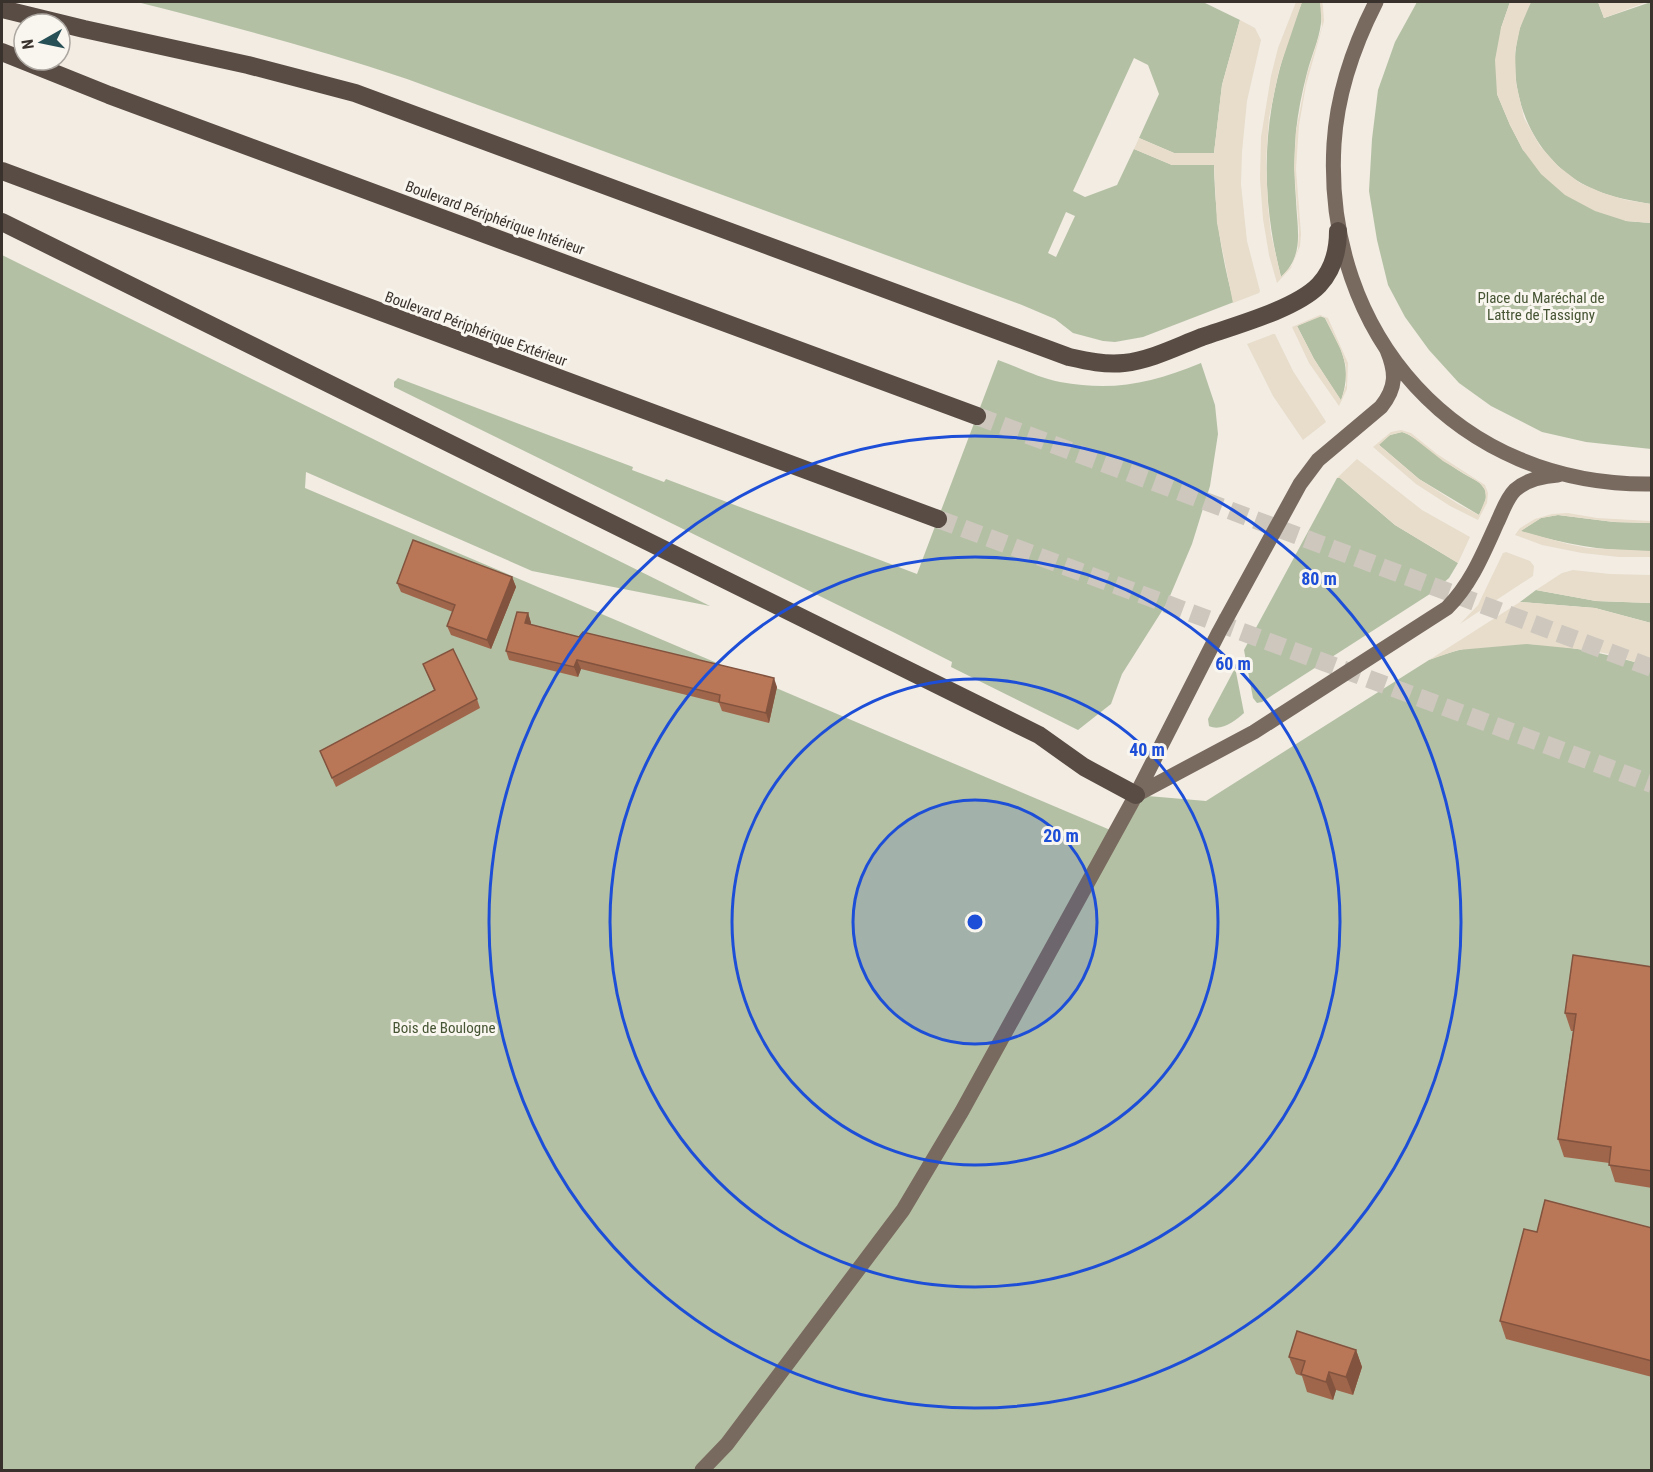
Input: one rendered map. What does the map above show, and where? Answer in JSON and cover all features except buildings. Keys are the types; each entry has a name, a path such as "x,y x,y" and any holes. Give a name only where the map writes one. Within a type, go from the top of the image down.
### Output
{"highway":[{"path":"2,9 248,65 355,93 1069,357 1096,363 1122,363 1149,358 1276,310 1305,296 1327,276 1338,246 1338,231"},
{"name":"Boulevard Périphérique Intérieur","path":"2,52 109,94 977,416"},
{"name":"Boulevard Périphérique Extérieur","path":"2,171 938,519"},
{"path":"2,222 1039,735 1084,767 1136,795"}],"main road":[{"path":"1364,2 1366,12 1362,31 1342,94 1334,142 1333,178 1338,231 1352,283 1362,308 1387,350 1413,384 1435,406 1492,447 1513,457 1568,476 1617,484 1652,484"},
{"path":"1362,31 1376,2"},
{"path":"702,1470 727,1444 903,1210 962,1111 1136,795 1219,632 1300,484 1318,460 1389,397 1394,386 1394,373 1387,350"},
{"path":"1136,795 1254,732 1447,608 1470,580 1515,490 1527,482 1542,477 1568,476"}],"green space":[{"path":"137,2 1203,2 1240,20 1222,85 1214,153 1174,153 1139,138 1159,94 1148,65 1134,58 1073,191 1085,197 1117,185 1134,149 1172,165 1214,165 1220,234 1234,302 1143,337 1115,342 1073,333 1055,319 1022,305 407,79 306,48","holes":["1066,212 1075,216 1056,257 1048,253"]},
{"path":"1302,2 1320,2 1321,20 1303,87 1296,131 1294,166 1297,251 1289,269 1281,277 1268,206 1268,138 1279,71"},
{"name":"Place du Maréchal de Lattre de Tassigny","path":"1417,2 1510,2 1501,28 1497,94 1523,150 1626,221 1651,223 1651,449 1586,442 1542,432 1491,406 1459,383 1429,350 1405,317 1388,285 1377,240 1369,191 1372,139 1378,90 1395,42"},
{"path":"1531,2 1598,2 1604,18 1651,2 1651,204 1606,194 1581,183 1560,168 1543,149 1530,127 1520,102 1516,77 1516,51 1521,26"},
{"name":"Bois de Boulogne","path":"2,255 710,606 532,571 306,472 305,488 1115,832 1136,795 1206,801 1429,660 1456,651 1483,646 1540,644 1569,647 1651,667 1651,1470 2,1470"},
{"path":"1320,316 1325,318 1344,358 1346,377 1341,401 1314,359 1297,326"},
{"path":"998,360 1052,380 1098,386 1132,384 1166,376 1201,363 1215,405 1218,434 1210,486 1192,544 1167,603 1122,674 1111,704 1078,730 951,667 952,662 895,633 394,387 394,382 398,378 633,467 632,470 664,482 666,479 917,574"},
{"path":"1402,432 1482,485 1486,499 1479,515 1419,479 1378,444 1390,435"},
{"path":"1337,478 1340,478 1395,525 1458,563 1449,578 1433,592 1262,702 1257,703 1253,698 1244,650"},
{"path":"1558,515 1614,522 1651,523 1651,551 1585,546 1520,531 1541,518"},
{"path":"1536,590 1596,601 1651,603 1651,623 1595,608 1520,602"},
{"path":"1234,670 1244,713 1223,727 1209,726 1208,719"}],"shaded area":[{"path":"1296,2 1302,2 1279,70 1269,118 1266,160 1271,234 1281,277 1292,265 1298,249 1299,231 1294,167 1296,131 1307,74 1322,27 1320,2 1323,6 1324,21 1306,85 1299,125 1296,169 1300,246 1291,268 1277,283 1269,255 1263,219 1260,179 1261,137 1278,48"},
{"path":"1510,2 1531,2 1520,28 1515,52 1516,83 1524,118 1540,146 1558,166 1580,183 1626,200 1651,204 1651,223 1626,221 1595,211 1565,195 1541,174 1523,150 1497,94 1495,60 1501,28"},
{"path":"1598,2 1647,2 1604,18"},
{"path":"1240,20 1255,28 1261,40 1247,101 1241,184 1247,241 1260,291 1233,303 1217,223 1214,165 1172,165 1134,149 1139,138 1174,153 1214,153 1222,85"},
{"path":"1320,315 1328,318 1348,363 1347,389 1339,406 1309,363 1292,327","holes":["1322,316 1341,350 1346,366 1346,385 1341,400 1314,359 1297,326"]},
{"path":"1273,334 1293,371 1326,422 1303,440 1273,396 1247,344"},
{"path":"1401,430 1411,433 1437,454 1485,485 1488,493 1487,503 1478,520 1450,506 1416,484 1373,447 1391,432","holes":["1402,432 1410,435 1443,461 1480,483 1485,490 1486,498 1479,515 1419,479 1379,445 1390,435"]},
{"path":"1357,459 1422,510 1470,537 1458,563 1395,525 1340,478 1337,478"},
{"path":"1568,513 1597,518 1651,521 1651,523 1614,522 1558,515 1541,518 1521,531 1588,548 1651,551 1651,557 1619,557 1582,553 1542,545 1515,535 1520,528 1535,519 1552,514"},
{"path":"1506,552 1530,561 1534,566 1533,576 1460,624 1478,605 1503,553"},
{"path":"1573,570 1651,575 1651,603 1596,601 1536,590 1562,573"},
{"path":"1520,602 1595,608 1651,623 1651,667 1588,650 1527,644 1458,650 1429,660"}],"tunnel":[{"path":"977,416 1652,668"},
{"path":"938,519 1652,784"}]}
